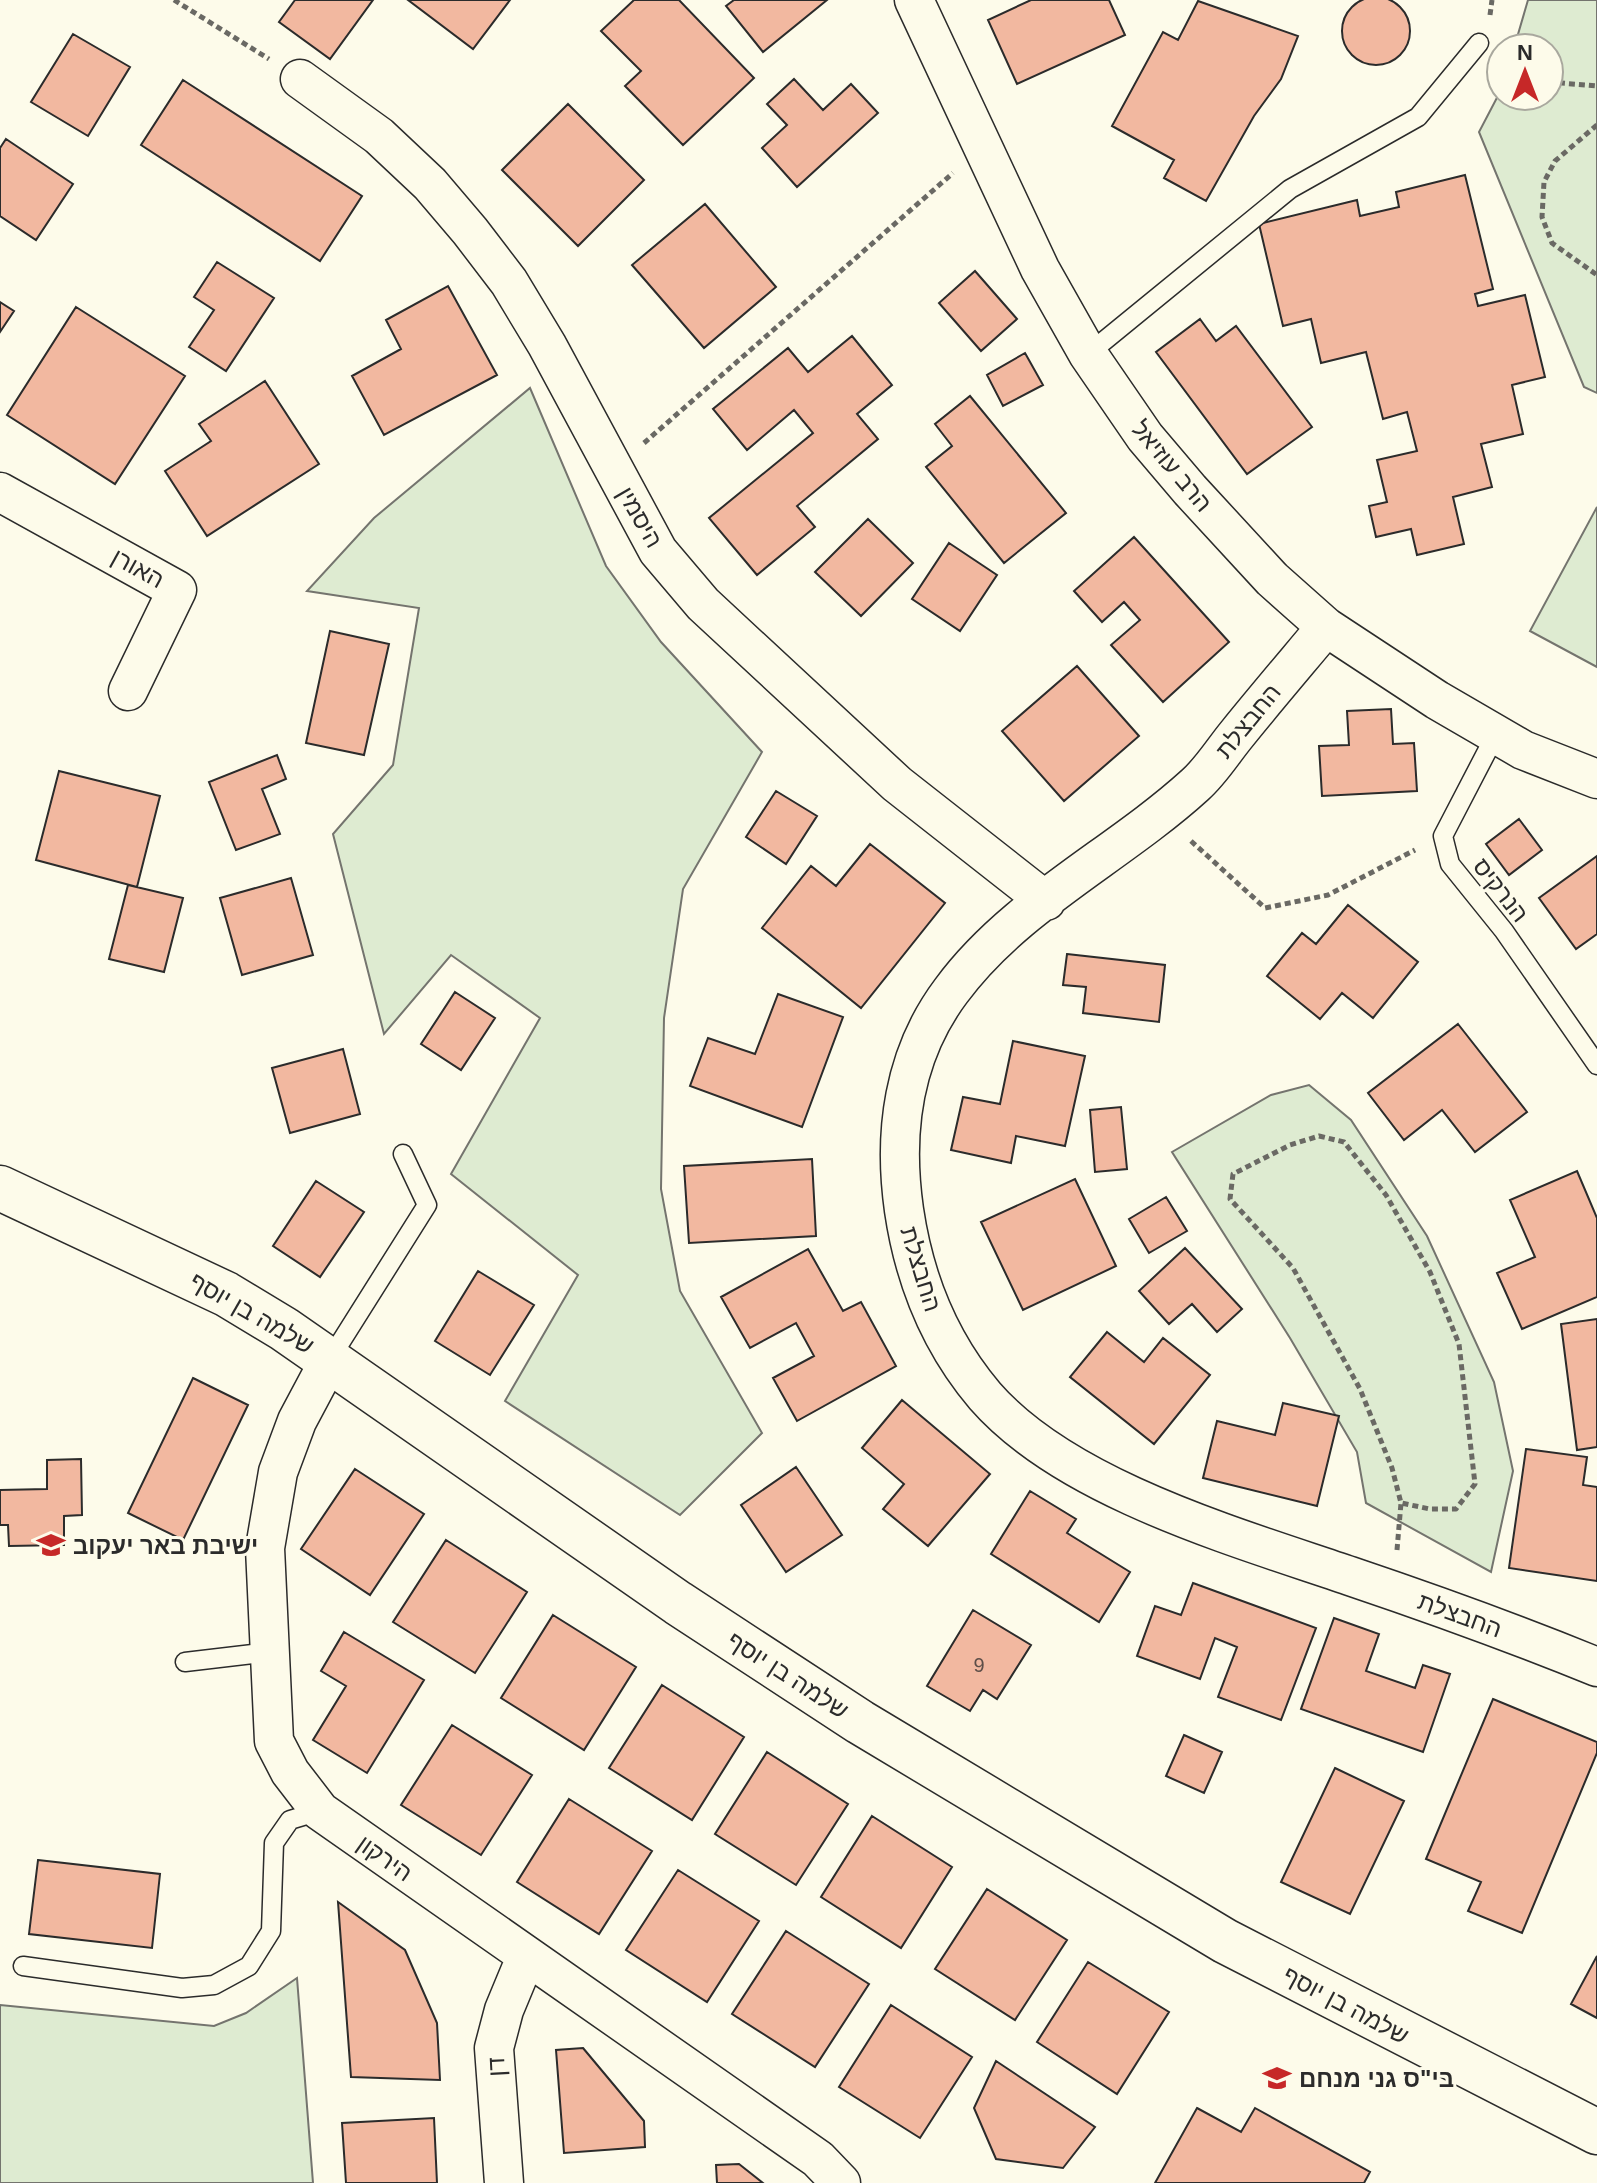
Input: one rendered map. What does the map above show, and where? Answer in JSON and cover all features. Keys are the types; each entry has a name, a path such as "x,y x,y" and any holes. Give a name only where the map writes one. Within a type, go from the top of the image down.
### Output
{"main road":[{"name":"שלמה בן יוסף","path":"0,1188 226,1294 330,1359 678,1603 872,1729 1225,1941 1597,2132"}],"street":[{"name":"הרב עוזיאל","path":"914,0 1040,269 1088,354 1145,437 1190,490 1272,579 1326,627 1523,750 1597,779"},
{"name":"היסמין","path":"300,79 379,136 430,184 470,231 509,282 539,332 658,551 703,604 897,784 1046,901"},
{"name":"האורן","path":"0,492 177,590 128,691"},
{"name":"החבצלת","path":"1326,627 1198,782 982,953 925,1029 909,1076 900,1124 900,1178 909,1245 925,1298 962,1363 986,1396 1024,1431 1065,1460 1126,1492 1224,1533 1427,1602 1597,1667"},
{"name":"הירקון","path":"330,1359 297,1421 278,1472 265,1548 274,1741 290,1772 320,1811 818,2159 841,2183"},
{"name":"דן","path":"504,2183 494,2048 504,2010 526,1957"}],"lane":[{"path":"1088,354 1290,189 1418,117 1479,43"},
{"path":"1443,836 1496,734"},
{"name":"הנרקיס","path":"1443,836 1450,864 1504,931 1597,1065"},
{"path":"330,1359 427,1205 403,1154"},
{"path":"185,1662 270,1652"},
{"path":"23,1966 182,1988 214,1985 249,1966 271,1931 274,1843 290,1820 320,1811"}],"path":[{"path":"174,0 300,79"},
{"path":"1565,83 1597,86"},
{"path":"1597,125 1555,161 1544,182 1542,217 1552,243 1597,275"},
{"path":"613,470 983,147"},
{"path":"1161,814 1265,908 1328,895 1443,836"},
{"path":"1319,1136 1344,1142 1386,1195 1430,1272 1459,1344 1475,1484 1456,1509 1430,1509 1401,1503 1392,1468 1360,1389 1293,1268 1230,1199 1233,1174 1290,1145 1319,1136"}],"green space":[{"path":"1528,0 1597,0 1597,393 1584,387 1479,132 1489,112 1565,112 1565,32 1519,32"},
{"path":"530,388 606,566 661,642 762,752 683,889 664,1018 661,1189 680,1291 762,1433 680,1515 505,1401 578,1275 451,1174 540,1018 451,955 384,1034 333,834 393,765 419,608 307,591 374,518"},
{"path":"1597,507 1597,667 1530,631"},
{"path":"1309,1085 1351,1120 1427,1236 1494,1382 1513,1471 1491,1572 1366,1503 1357,1452 1290,1338 1172,1152 1271,1095"},
{"path":"297,1978 313,2183 0,2183 0,2005 214,2026 246,2013"}],"building":[{"path":"1376,-3 1400,7 1410,31 1400,55 1376,65 1352,55 1342,31 1352,7"},
{"path":"295,0 373,0 330,59 279,22"},
{"path":"408,0 510,0 473,49"},
{"path":"634,0 679,0 754,78 683,145 625,86 641,71 601,31"},
{"path":"734,0 827,0 763,52 726,6"},
{"path":"1031,0 1109,0 1125,35 1017,84 988,20"},
{"path":"1198,1 1298,36 1281,79 1254,116 1206,201 1164,178 1174,160 1112,126 1163,32 1178,40"},
{"path":"73,34 130,67 88,136 31,102"},
{"path":"794,79 823,110 851,84 878,113 797,187 762,148 787,125 767,104"},
{"path":"183,80 362,196 320,261 141,145"},
{"path":"568,104 644,180 578,246 502,170"},
{"path":"6,139 73,184 36,240 0,216 0,148"},
{"path":"1465,175 1493,289 1475,294 1478,306 1525,295 1545,377 1512,385 1523,434 1481,444 1492,487 1453,497 1464,544 1417,555 1411,529 1376,537 1369,506 1387,502 1377,460 1417,451 1407,412 1383,419 1366,352 1321,363 1311,319 1283,326 1259,224 1357,200 1360,216 1399,207 1396,192"},
{"path":"705,204 776,287 704,348 632,265"},
{"path":"217,262 274,298 226,371 189,347 214,310 194,297"},
{"path":"975,271 1017,319 981,351 939,303"},
{"path":"448,286 497,375 384,435 352,376 401,349 386,320"},
{"path":"0,302 14,311 0,332"},
{"path":"76,307 185,376 115,484 7,415"},
{"path":"1200,319 1216,341 1236,326 1312,427 1247,474 1156,352"},
{"path":"852,336 892,385 857,414 878,439 797,506 815,527 757,575 709,518 813,433 794,410 747,450 713,409 788,348 808,372"},
{"path":"1025,353 1043,385 1003,406 987,375"},
{"path":"265,381 319,464 207,536 165,471 211,441 199,424"},
{"path":"970,396 1066,513 1004,563 926,467 952,446 935,424"},
{"path":"868,519 913,563 861,616 815,572"},
{"path":"1134,537 1229,642 1163,702 1111,645 1140,620 1124,602 1102,622 1074,591"},
{"path":"949,543 997,575 960,631 912,599"},
{"path":"330,631 389,644 364,755 306,743"},
{"path":"1077,666 1139,736 1064,801 1002,731"},
{"path":"1391,709 1393,744 1414,743 1417,791 1322,796 1319,746 1349,745 1347,711"},
{"path":"277,755 286,779 262,789 280,834 236,850 209,782"},
{"path":"59,771 160,796 137,887 36,860"},
{"path":"776,791 817,816 786,864 746,837"},
{"path":"1519,819 1542,850 1509,875 1486,844"},
{"path":"870,844 945,903 861,1008 762,928 811,866 836,886"},
{"path":"1597,856 1597,934 1576,949 1539,898"},
{"path":"291,878 313,955 242,975 220,898"},
{"path":"128,885 183,898 164,972 109,959"},
{"path":"1348,905 1418,962 1373,1018 1342,993 1320,1019 1267,976 1302,933 1316,944"},
{"path":"1067,954 1165,965 1159,1022 1083,1013 1086,987 1063,985"},
{"path":"455,992 495,1018 461,1070 421,1044"},
{"path":"778,994 843,1017 802,1127 690,1086 708,1038 755,1054"},
{"path":"1458,1024 1527,1112 1475,1152 1442,1110 1404,1140 1368,1093"},
{"path":"1013,1041 1085,1056 1065,1146 1016,1136 1011,1163 951,1150 963,1097 1000,1104"},
{"path":"343,1049 360,1114 290,1133 272,1068"},
{"path":"1121,1107 1127,1169 1095,1172 1090,1110"},
{"path":"812,1159 816,1236 689,1243 684,1166"},
{"path":"1577,1171 1597,1218 1597,1297 1522,1329 1497,1273 1535,1257 1510,1200"},
{"path":"1075,1179 1116,1266 1023,1310 981,1222"},
{"path":"316,1181 364,1212 320,1277 273,1246"},
{"path":"1166,1197 1187,1231 1149,1253 1129,1219"},
{"path":"1185,1248 1242,1309 1217,1332 1192,1304 1169,1324 1139,1291"},
{"path":"808,1249 843,1311 861,1302 896,1366 797,1421 773,1378 814,1356 796,1323 750,1348 721,1297"},
{"path":"478,1271 534,1305 490,1375 435,1341"},
{"path":"1597,1319 1597,1447 1577,1450 1561,1324"},
{"path":"1107,1332 1144,1362 1163,1338 1210,1375 1154,1444 1070,1377"},
{"path":"193,1378 248,1405 183,1540 128,1513"},
{"path":"902,1400 990,1474 928,1546 883,1509 904,1484 862,1448"},
{"path":"1283,1403 1339,1416 1317,1506 1203,1478 1217,1421 1275,1435"},
{"path":"1526,1449 1587,1457 1583,1485 1597,1487 1597,1581 1509,1568"},
{"path":"81,1459 82,1515 64,1516 64,1545 9,1546 8,1525 0,1525 0,1490 47,1489 47,1460"},
{"path":"796,1467 842,1535 786,1572 741,1505"},
{"path":"355,1469 424,1514 370,1595 301,1549"},
{"path":"1030,1491 1076,1519 1067,1533 1130,1572 1099,1622 991,1554"},
{"path":"446,1540 527,1592 475,1673 393,1622"},
{"path":"1193,1583 1316,1628 1281,1720 1218,1697 1237,1647 1215,1638 1200,1679 1137,1656 1155,1606 1181,1615"},
{"path":"973,1610 1031,1645 997,1699 983,1690 970,1711 927,1686"},
{"path":"553,1615 636,1667 584,1750 501,1698"},
{"path":"1334,1618 1379,1634 1366,1671 1415,1688 1423,1665 1450,1674 1423,1752 1301,1709"},
{"path":"344,1632 424,1680 367,1773 313,1740 346,1686 321,1671"},
{"path":"662,1685 744,1737 692,1820 609,1768"},
{"path":"1493,1699 1597,1742 1597,1753 1522,1933 1468,1911 1481,1882 1426,1859"},
{"path":"452,1725 532,1775 481,1855 401,1805"},
{"path":"1184,1735 1222,1752 1204,1793 1166,1776"},
{"path":"767,1752 848,1804 796,1885 715,1834"},
{"path":"1335,1768 1404,1801 1350,1914 1281,1882"},
{"path":"569,1799 652,1851 599,1934 517,1882"},
{"path":"872,1816 952,1867 901,1948 821,1897"},
{"path":"38,1860 160,1874 152,1948 29,1934"},
{"path":"678,1870 759,1921 707,2002 626,1950"},
{"path":"987,1889 1067,1940 1015,2020 935,1969"},
{"path":"338,1902 405,1950 437,2023 440,2080 351,2077"},
{"path":"786,1931 869,1984 815,2067 732,2014"},
{"path":"1597,1956 1597,2018 1571,2004"},
{"path":"1088,1962 1169,2012 1117,2094 1037,2042"},
{"path":"891,2005 972,2057 920,2138 839,2087"},
{"path":"583,2048 644,2121 645,2147 564,2153 556,2050"},
{"path":"996,2061 1095,2127 1063,2168 996,2159 974,2108"},
{"path":"1197,2108 1241,2132 1255,2108 1370,2172 1364,2183 1155,2183"},
{"path":"434,2118 437,2183 346,2183 342,2123"},
{"path":"739,2164 763,2183 717,2183 716,2165"}],"place":[{"name":"ישיבת באר יעקוב","path":"51,1545"},
{"name":"בי\"ס גני מנחם","path":"1277,2078"}]}
